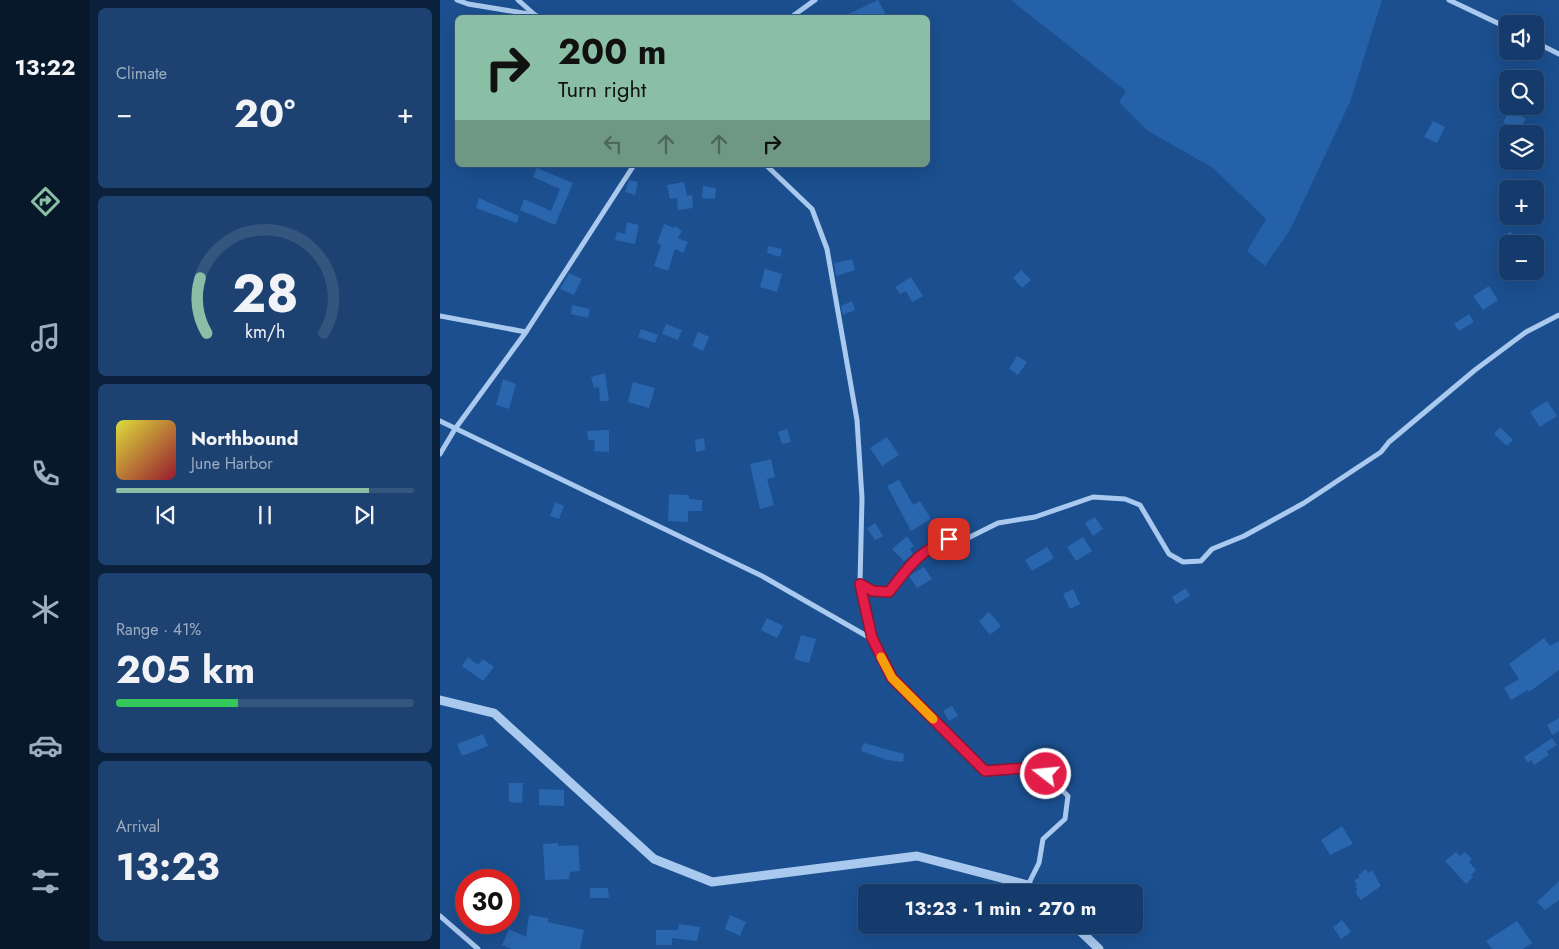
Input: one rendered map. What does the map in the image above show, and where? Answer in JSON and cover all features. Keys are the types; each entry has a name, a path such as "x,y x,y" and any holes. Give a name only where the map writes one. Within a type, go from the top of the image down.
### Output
{"street":[{"path":"457,0 468,4 532,15"},
{"path":"518,0 537,15"},
{"path":"794,15 814,0"},
{"path":"1449,0 1499,24"},
{"path":"1544,46 1559,54"},
{"path":"440,454 455,429 526,332 633,167"},
{"path":"768,167 812,209 827,249 857,420 862,498 860,584 872,638 892,678 985,771 1038,767 1068,796 1065,819 1044,839 1039,862 1028,884"},
{"path":"860,584 873,591 889,592 908,565 928,549 949,539 966,539 998,523 1035,517 1093,497 1125,499 1140,505 1169,554 1183,562 1200,561 1212,549 1244,536 1304,502 1381,452 1389,442 1475,370 1526,332 1559,315"},
{"path":"440,316 526,332"},
{"path":"440,421 762,576 872,638"},
{"path":"440,700 494,713 654,859 712,882 916,856 1024,884"},
{"path":"440,916 478,949"},
{"path":"1083,934 1099,949"}],"shaded area":[{"path":"1011,0 1382,0 1350,102 1290,230 1265,266 1247,251 1266,219 1213,168 1148,131 1119,102 1126,91"}],"building":[{"path":"878,0 886,15 846,15"},
{"path":"1507,115 1520,115 1526,119 1522,125 1508,125 1503,122"},
{"path":"1433,121 1445,127 1437,143 1424,137"},
{"path":"537,168 573,183 555,225 520,210 524,199 551,211 560,189 533,177"},
{"path":"629,180 638,182 635,195 625,192"},
{"path":"684,182 687,196 692,195 693,208 678,210 677,198 670,199 667,185"},
{"path":"703,186 716,188 715,199 702,198"},
{"path":"479,198 519,216 517,223 476,208"},
{"path":"627,222 639,225 635,244 615,240 617,232 625,234"},
{"path":"664,224 674,228 675,226 682,231 678,238 688,242 683,253 675,249 668,271 654,266 661,245 657,243"},
{"path":"768,246 782,249 780,257 767,253"},
{"path":"852,259 855,270 836,276 834,261 836,263"},
{"path":"765,269 782,274 777,292 760,287"},
{"path":"1021,270 1031,280 1022,288 1013,278"},
{"path":"569,273 582,279 574,295 560,289"},
{"path":"911,277 923,296 912,302 906,291 900,294 895,287"},
{"path":"1489,286 1498,300 1483,310 1473,296"},
{"path":"852,301 855,310 843,315 841,306"},
{"path":"572,305 590,309 588,318 571,314"},
{"path":"1469,314 1474,322 1459,331 1454,324"},
{"path":"666,324 682,330 678,340 662,334"},
{"path":"641,329 658,335 655,343 638,337"},
{"path":"698,332 709,337 703,351 692,346"},
{"path":"1017,356 1027,362 1018,375 1009,369"},
{"path":"605,373 609,401 600,401 599,387 594,388 591,377"},
{"path":"503,379 516,384 509,409 496,405"},
{"path":"633,382 655,388 649,408 628,402"},
{"path":"1547,401 1557,416 1540,427 1530,412"},
{"path":"1500,427 1513,440 1507,446 1494,434"},
{"path":"787,429 791,442 782,444 778,432"},
{"path":"609,430 609,452 594,451 595,440 588,440 587,431"},
{"path":"887,437 899,455 882,466 870,448"},
{"path":"704,438 705,450 696,452 695,440"},
{"path":"771,459 775,477 767,479 774,505 760,509 750,464"},
{"path":"899,480 913,505 920,501 931,519 911,531 887,486"},
{"path":"669,494 689,495 689,499 702,500 702,511 688,511 688,522 668,521"},
{"path":"555,502 564,506 559,519 550,516"},
{"path":"1095,517 1103,529 1093,536 1085,523"},
{"path":"875,523 883,536 875,540 867,528"},
{"path":"907,536 914,546 910,549 913,554 904,561 892,549"},
{"path":"1083,537 1092,551 1076,561 1067,547"},
{"path":"1047,547 1054,558 1032,571 1025,560"},
{"path":"924,567 932,579 917,588 909,576"},
{"path":"1186,588 1190,596 1176,604 1172,597"},
{"path":"1073,589 1080,604 1070,609 1063,594"},
{"path":"989,612 1001,626 990,635 979,621"},
{"path":"767,618 783,626 777,638 761,630"},
{"path":"801,635 816,639 809,663 794,659"},
{"path":"1544,638 1550,646 1559,641 1559,670 1529,692 1528,690 1511,700 1504,688 1519,679 1509,664"},
{"path":"468,657 478,665 483,659 494,667 483,681 462,666"},
{"path":"952,706 958,716 949,721 943,711"},
{"path":"1559,718 1559,731 1552,735 1547,725"},
{"path":"483,734 488,746 462,756 457,744"},
{"path":"1552,738 1557,745 1547,751 1549,755 1534,765 1531,760 1528,763 1524,757"},
{"path":"864,743 904,754 903,762 887,760 861,751"},
{"path":"509,783 523,783 522,803 509,802"},
{"path":"539,789 564,790 564,806 539,805"},
{"path":"1342,826 1353,844 1330,855 1321,840"},
{"path":"558,843 558,846 578,845 580,871 570,872 569,879 545,880 543,844"},
{"path":"1456,852 1460,856 1465,852 1472,859 1469,862 1476,870 1471,875 1473,877 1466,884 1445,861"},
{"path":"1366,869 1368,873 1372,870 1381,886 1361,900 1356,893 1357,889 1355,886 1357,885 1354,881"},
{"path":"1559,881 1559,900 1545,910 1537,902"},
{"path":"590,888 608,888 609,898 590,898"},
{"path":"529,915 548,918 548,922 584,930 580,949 512,949 502,945 507,934 520,934 526,937"},
{"path":"730,915 746,922 740,936 725,929"},
{"path":"1342,920 1351,932 1341,939 1333,927"},
{"path":"1517,921 1532,943 1523,949 1492,949 1486,941"},
{"path":"679,924 700,927 697,941 672,938 672,945 656,945 656,930 678,930"}],"slow traffic":[{"path":"881,657 892,678 933,719"}],"route":[{"path":"949,539 928,549 908,565 889,592 873,591 860,584 872,638 892,678 985,771 1038,767 1046,774"}]}
